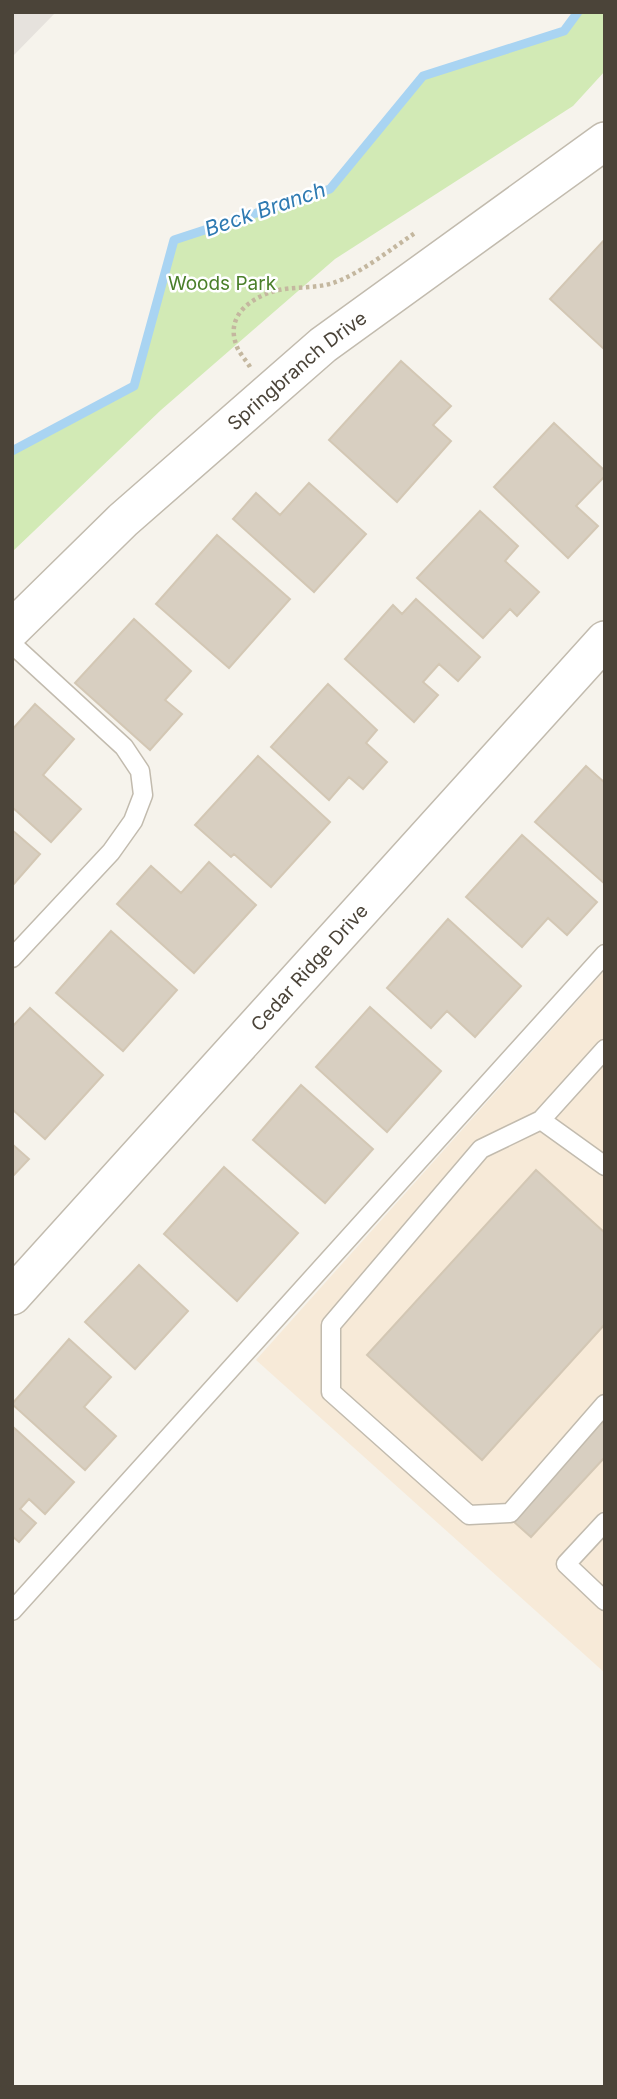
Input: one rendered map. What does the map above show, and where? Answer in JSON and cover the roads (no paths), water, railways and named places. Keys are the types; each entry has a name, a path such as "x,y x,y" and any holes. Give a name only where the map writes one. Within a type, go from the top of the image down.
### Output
{"street":[{"name":"Springbranch Drive","path":"12,629 123,520 323,345 605,141"},
{"name":"Cedar Ridge Drive","path":"12,1296 605,640"}],"lane":[{"path":"12,644 124,747 140,771 143,795 133,821 111,852 12,958"},
{"path":"12,1611 605,954"},
{"path":"605,1049 541,1120 481,1149 331,1325 331,1392 469,1515 510,1513 605,1404"},
{"path":"541,1120 605,1166"},
{"path":"605,1522 566,1564 605,1601"}],"waterway":[{"name":"Beck Branch","path":"12,451 134,386 174,240 330,189 423,76 564,31 578,12"}],"park label":[{"name":"Woods Park","path":"222,283"}]}
